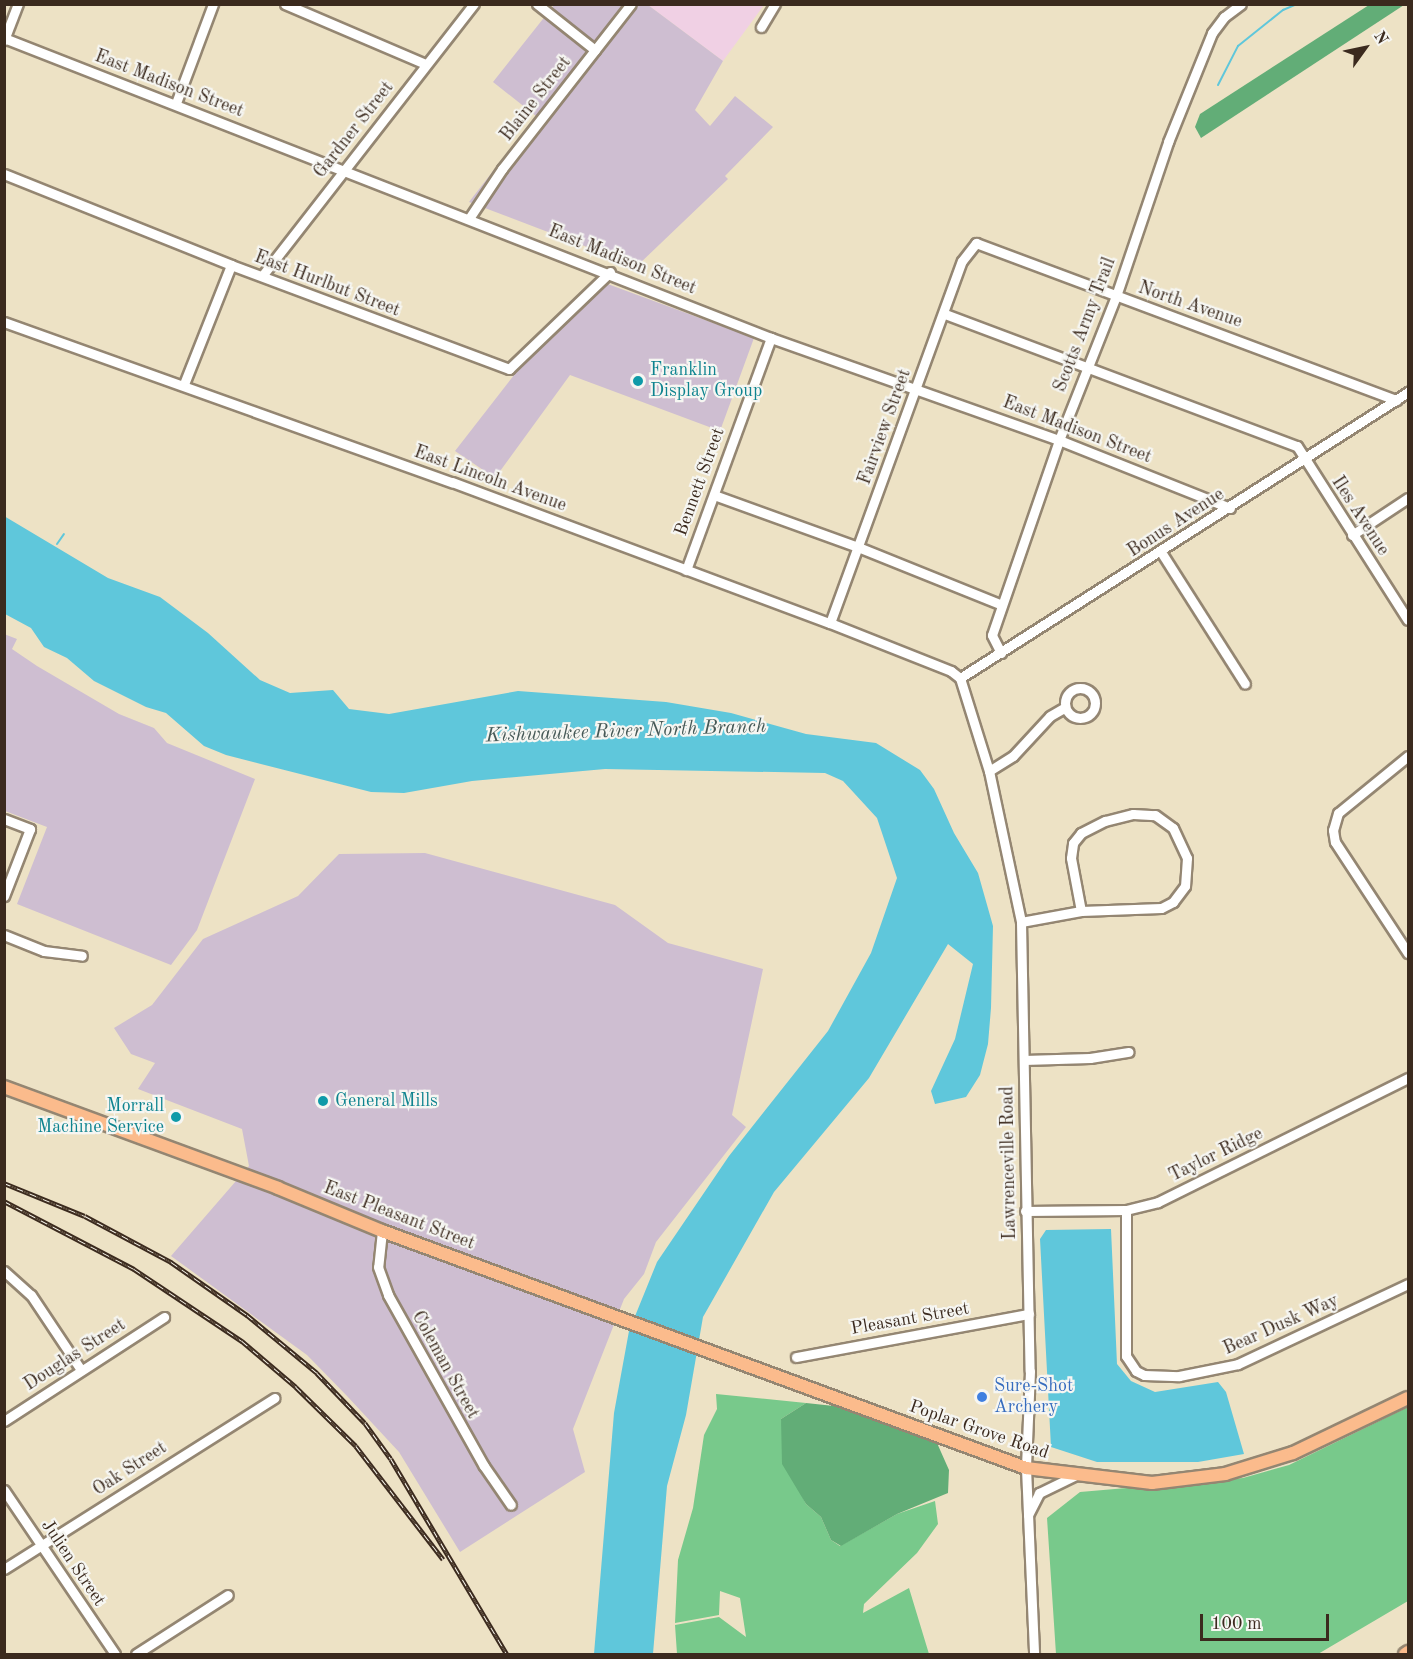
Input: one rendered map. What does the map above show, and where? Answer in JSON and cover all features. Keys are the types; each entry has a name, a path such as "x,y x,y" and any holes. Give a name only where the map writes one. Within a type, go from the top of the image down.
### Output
{"main road":[{"name":"East Pleasant Street","path":"4,1087 278,1188 382,1231 780,1377"},
{"name":"Poplar Grove Road","path":"780,1377 1026,1468 1074,1476 1152,1482 1224,1474 1293,1453 1408,1398"}],"street":[{"path":"5,39 18,4"},
{"path":"176,103 213,4"},
{"path":"285,4 426,64"},
{"name":"Gardner Street","path":"262,276 474,4"},
{"path":"537,4 595,50"},
{"name":"Blaine Street","path":"470,217 631,4"},
{"path":"761,27 775,4"},
{"name":"Scotts Army Trail","path":"1001,653 992,635 1059,440 1116,296 1168,142 1212,33 1224,17 1241,4"},
{"name":"East Madison Street","path":"5,39 470,217 771,338 1059,440 1230,508"},
{"name":"East Hurlbut Street","path":"4,174 231,265 509,369 610,272"},
{"name":"North Avenue","path":"973,245 986,244 1116,296 1397,400"},
{"name":"Fairview Street","path":"830,623 945,314 962,261 973,245"},
{"path":"184,384 231,265"},
{"name":"Iles Avenue","path":"945,314 1297,446 1303,460 1408,620"},
{"name":"East Lincoln Avenue","path":"4,322 184,384 830,623 951,671 960,678"},
{"name":"Bennett Street","path":"686,570 771,338"},
{"name":"Bonus Avenue","path":"960,678 1230,508 1408,392"},
{"path":"714,495 858,546 1002,605"},
{"path":"1352,534 1408,498"},
{"path":"1161,552 1245,684"},
{"name":"Lawrenceville Road","path":"960,678 990,771 1021,922 1025,1211 1029,1314 1026,1468 1034,1654"},
{"path":"990,771 1013,756 1050,716 1064,708"},
{"path":"1408,756 1338,813 1334,821 1335,842 1408,952"},
{"path":"1021,922 1081,911 1161,908 1178,897 1187,880 1188,866 1168,823 1155,815 1133,814 1105,821 1077,836 1071,858 1081,911"},
{"path":"4,819 30,829 4,896"},
{"path":"4,935 44,951 82,956"},
{"path":"1024,1060 1129,1052"},
{"name":"Taylor Ridge","path":"1025,1211 1126,1210 1178,1193 1408,1078"},
{"name":"Bear Dusk Way","path":"1126,1210 1123,1246 1129,1364 1144,1375 1170,1376 1238,1364 1408,1284"},
{"name":"Coleman Street","path":"382,1231 378,1267 388,1295 484,1466 511,1505"},
{"path":"4,1271 31,1295 81,1371"},
{"name":"Pleasant Street","path":"796,1357 1029,1314"},
{"name":"Douglas Street","path":"4,1421 164,1317"},
{"name":"Oak Street","path":"4,1569 274,1398"},
{"path":"1027,1517 1039,1493 1074,1476"},
{"name":"Julien Street","path":"4,1490 115,1654"},
{"path":"136,1654 228,1595"}],"shaded area":[{"path":"554,5 648,5 723,61 695,110 710,126 735,96 773,127 725,176 728,179 637,266 469,202 536,116 493,82"},
{"path":"648,5 764,5 723,61"},
{"path":"605,283 754,338 720,431 570,375 495,478 455,451 546,334"},
{"path":"4,634 17,639 12,649 37,666 119,714 154,728 167,743 255,779 197,930 171,965 17,904 47,827 5,811"},
{"path":"425,853 615,905 668,943 763,969 732,1115 746,1127 656,1242 644,1274 624,1299 573,1429 585,1472 460,1552 399,1452 307,1355 171,1256 249,1166 242,1129 138,1089 155,1063 131,1054 114,1028 152,1005 203,939 298,896 339,854"}],"green space":[{"path":"1369,5 1404,5 1201,138 1195,127 1200,114"},
{"path":"716,1394 806,1403 781,1419 796,1484 806,1504 821,1517 831,1540 840,1546 897,1514 935,1501 938,1524 917,1553 864,1604 863,1613 909,1588 929,1654 677,1654 675,1625 719,1617 746,1637 740,1598 720,1591 719,1615 675,1623 678,1560 693,1508 704,1435 717,1409"},
{"path":"806,1403 834,1406 937,1443 949,1470 948,1493 897,1514 841,1546 831,1540 821,1517 806,1504 782,1464 781,1419"},
{"path":"1408,1407 1408,1601 1318,1654 1056,1654 1047,1518 1080,1492 1243,1478 1289,1465"}],"water":[{"name":"Kishwaukee River North Branch","path":"4,516 108,578 160,597 208,633 260,680 290,693 333,690 349,709 389,714 518,691 666,702 731,713 806,734 876,743 920,770 934,789 954,833 978,873 993,926 988,1044 980,1075 966,1097 935,1104 931,1091 955,1039 973,964 948,944 869,1078 774,1192 703,1317 686,1415 667,1486 653,1654 594,1654 614,1413 629,1331 657,1262 729,1156 828,1031 871,953 897,878 877,818 843,781 825,773 605,769 472,781 404,793 371,792 226,755 204,746 166,713 146,707 94,681 67,658 44,647 31,628 5,614"},
{"path":"1111,1229 1117,1364 1131,1381 1155,1392 1218,1382 1226,1392 1244,1454 1198,1462 1097,1462 1051,1447 1040,1239 1046,1230"}],"waterway":[{"path":"1218,85 1238,46 1283,10 1297,4"},
{"path":"57,544 64,534"}],"railway":[{"path":"4,1183 85,1216 171,1262 247,1315 317,1373 365,1423 391,1459 507,1654"},
{"path":"4,1201 134,1269 242,1341 296,1387 356,1446 443,1559"}],"place":[{"name":"Franklin Display Group","path":"638,381"},
{"name":"General Mills","path":"323,1101"},
{"name":"Morrall Machine Service","path":"176,1117"},
{"name":"Sure-Shot Archery","path":"982,1397"}]}
